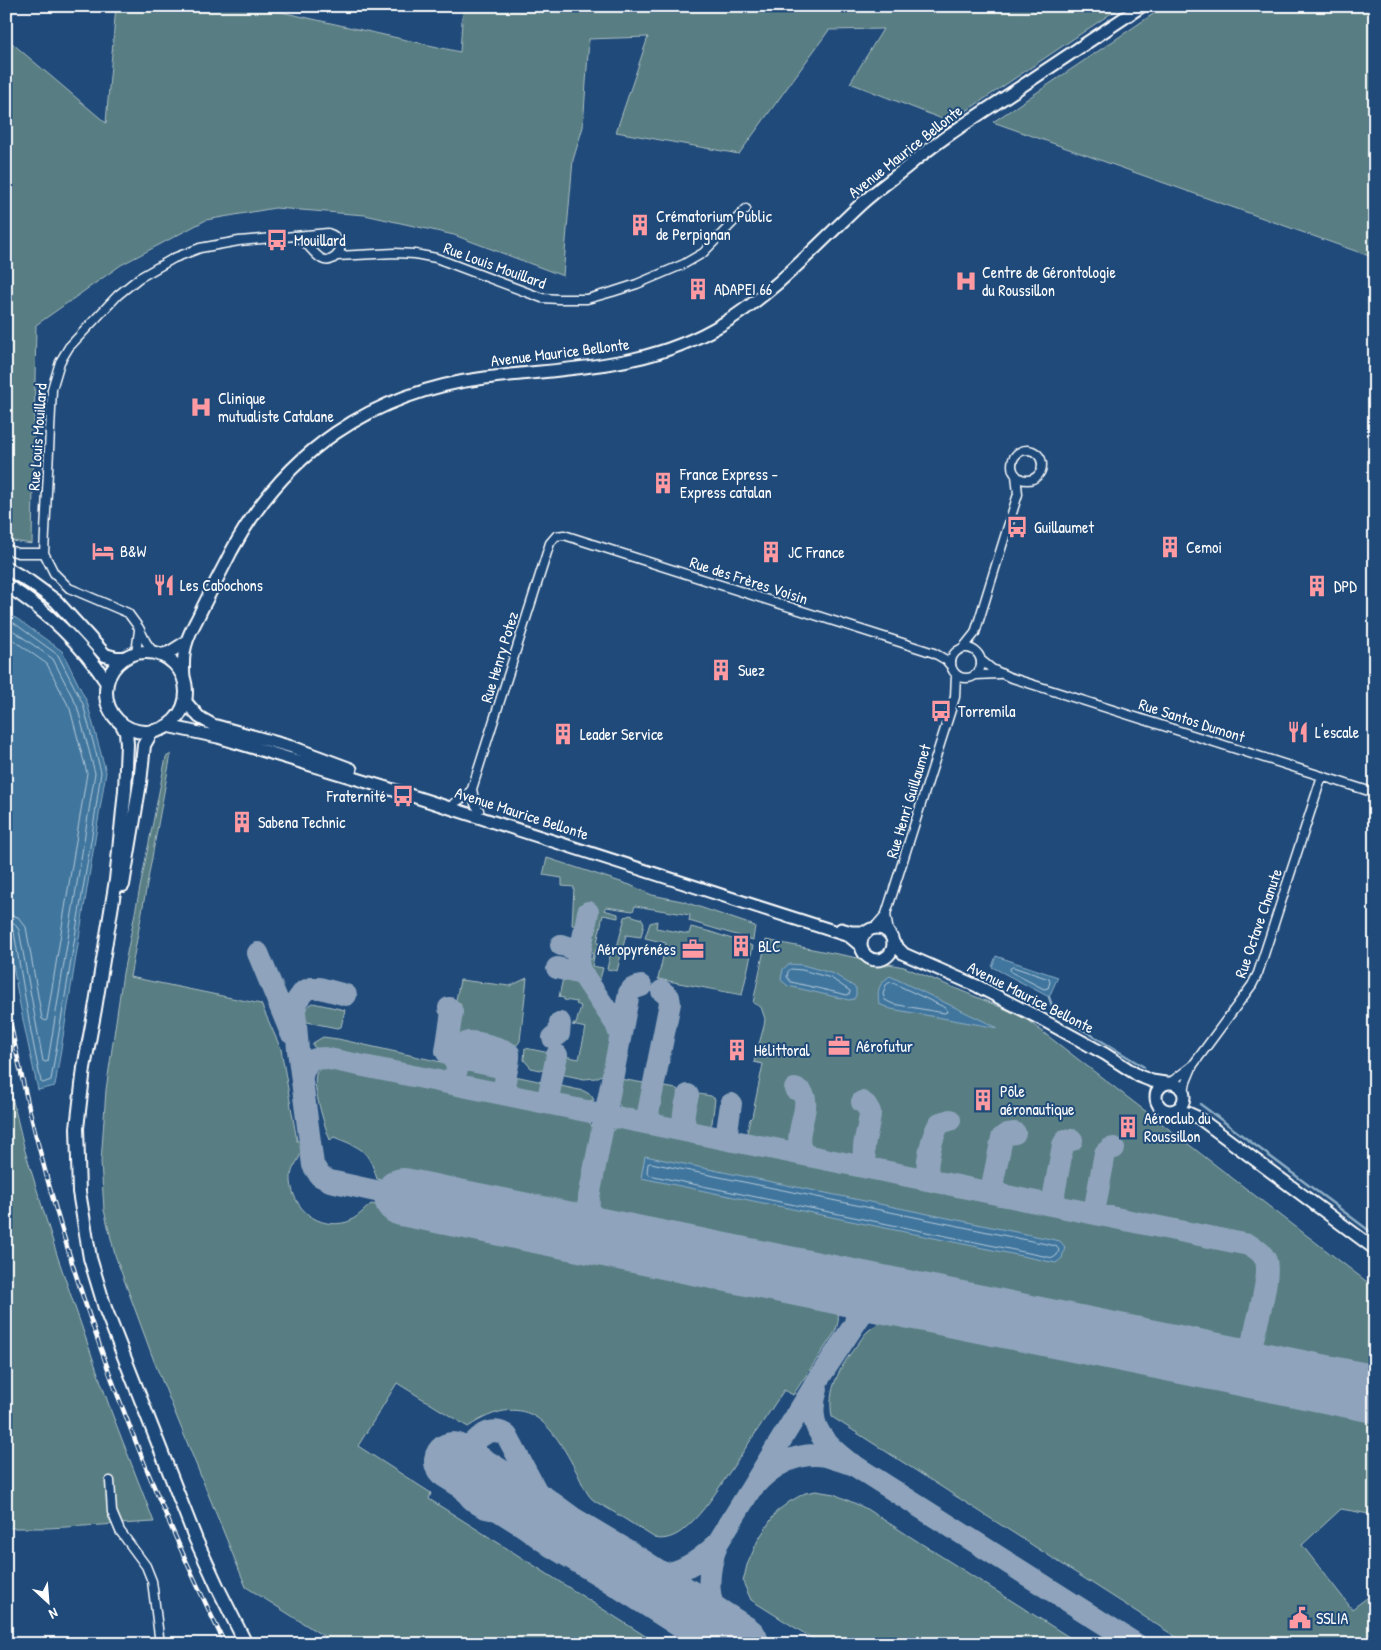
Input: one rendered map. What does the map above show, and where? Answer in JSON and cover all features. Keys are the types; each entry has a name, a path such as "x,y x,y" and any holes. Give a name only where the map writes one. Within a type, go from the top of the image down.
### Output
{"main road":[{"path":"6,568 30,582 56,601 105,654 116,658 131,656 157,654 170,660 178,668 184,678 186,689 182,711 167,726 152,732 130,729 113,715 108,705 107,683 111,674 117,665 131,656"},
{"path":"6,585 20,593 47,615 77,645 107,683"},
{"path":"121,723 126,732 127,744 125,790 116,880 100,983 84,1068 78,1128 80,1201 90,1258 105,1308 196,1540 218,1590 246,1644"},
{"path":"152,732 144,745 139,791 86,1102 83,1140 88,1211 94,1247 112,1310 214,1566 253,1644"}],"street":[{"name":"Avenue Maurice Bellonte","path":"184,678 183,665 186,642 238,539 257,509 277,484 326,439 356,419 389,402 447,384 483,378 603,366 654,356 694,341 726,322 764,295 862,204 910,164 978,115 1142,6"},
{"name":"Rue Louis Mouillard","path":"337,256 415,254 436,258 542,298 586,298 637,284 684,264 703,253 746,209"},
{"path":"315,253 313,245 316,238 324,233 332,234 339,240 340,244 357,254"},
{"name":"Rue Louis Mouillard","path":"44,553 52,389 60,362 69,348 118,295 139,278 174,258 200,248 223,244 320,235"},
{"path":"294,236 304,241 321,259 325,260 337,256 340,244"},
{"path":"1018,494 1030,480 1038,476 1042,467 1040,457 1034,451 1024,450 1016,454 1012,462 1013,471 1022,479 1030,480"},
{"path":"975,633 951,660 950,665 956,675 972,676 981,668 981,660 976,652 975,633 1018,494 1016,475"},
{"name":"Rue des Frères Voisin","path":"556,536 571,538 934,653 946,660 950,665"},
{"name":"Rue Henry Potez","path":"472,789 550,543 556,536"},
{"path":"6,549 18,553 44,553 54,573 69,588 128,613 146,642 157,654 170,652 186,642"},
{"path":"131,656 139,628"},
{"path":"960,650 968,648 976,652"},
{"name":"Rue des Frères Voisin","path":"934,653 948,654 960,650"},
{"name":"Rue Santos Dumont","path":"981,660 1001,674 1375,792"},
{"name":"Rue Santos Dumont","path":"972,676 1001,674"},
{"name":"Rue Henri Guillaumet","path":"870,930 886,914 955,697 956,675"},
{"name":"Rue Henri Guillaumet","path":"955,697 972,676"},
{"name":"Avenue Maurice Bellonte","path":"185,701 199,717 213,725 292,747 378,780 480,810 851,932 870,930"},
{"name":"Avenue Maurice Bellonte","path":"167,726 218,737 453,808 849,936 861,946"},
{"name":"Rue Octave Chanute","path":"1184,1095 1186,1082 1193,1065 1252,985 1258,973 1322,776"},
{"path":"454,803 466,796 472,789"},
{"path":"472,789 475,804 480,810"},
{"name":"Rue Henri Guillaumet","path":"886,914 891,938"},
{"path":"887,956 891,950 891,938 882,929 870,930 862,938 861,946 864,954 870,958 879,959 904,954"},
{"name":"Avenue Maurice Bellonte","path":"891,938 904,954 977,986 1039,1018 1105,1054 1139,1076 1152,1081 1168,1083"},
{"name":"Rue Octave Chanute","path":"1168,1083 1193,1065"},
{"name":"Avenue Maurice Bellonte","path":"1139,1076 1156,1096"},
{"path":"1199,1118 1179,1085 1168,1083 1159,1088 1156,1096 1160,1108 1168,1111 1188,1113 1199,1118 1375,1249"},
{"path":"1175,1111 1182,1106 1184,1095"},
{"path":"110,1481 112,1512 120,1531 146,1566 152,1581 160,1644"}],"green space":[{"path":"116,6 277,6 277,11 460,52 463,6 1122,6 950,122 850,83 883,29 829,30 739,154 616,132 648,37 589,39 583,127 573,160 563,276 454,235 365,215 275,208 206,220 121,265 36,325 32,544 6,540 6,38 106,123"},
{"path":"1165,6 1375,6 1375,258 993,122"},
{"path":"171,754 130,977 261,1004 281,1049 297,1141 300,1141 301,1152 291,1176 293,1191 302,1208 309,1215 326,1223 336,1224 347,1222 371,1204 818,1293 836,1308 838,1324 835,1332 793,1395 784,1390 704,1508 683,1530 670,1537 655,1538 592,1499 555,1436 533,1415 520,1411 505,1411 488,1416 468,1427 397,1383 358,1446 431,1493 429,1499 658,1644 336,1644 246,1587 154,1361 115,1255 104,1210 101,1162 106,1090 123,973 166,757"},
{"path":"547,858 630,885 652,895 682,901 755,926 753,940 689,921 690,915 635,906 633,911 606,907 604,910 618,914 618,918 603,915 597,943 617,947 625,917 630,915 642,919 644,923 641,937 626,935 617,971 607,969 611,951 596,948 592,966 603,968 599,983 616,1009 618,1016 584,964 587,959 592,959 593,953 587,952 590,933 595,934 597,927 589,927 591,912 585,912 582,927 572,925 574,887 562,886 562,878 543,875"},
{"path":"657,921 656,928 689,934 691,927 753,946 742,995 658,979 666,943 645,938 650,923"},
{"path":"766,940 904,967 1022,1016 1375,1288 1375,1380 1274,1360 1265,1354 1260,1344 1273,1276 1270,1259 1256,1243 1101,1208 749,1136 747,1133 763,1064 754,1062 765,1019 761,1007 753,1003"},
{"path":"564,973 574,975 615,1032 607,1069 596,1078 584,1079 531,1068 524,1060 525,1048 579,1059 586,1028 572,1025 576,1024 581,1006 576,1004 577,1002 564,1000 564,998 559,997"},
{"path":"527,978 520,1041 517,1045 512,1046 456,1034 461,1005 456,1000 460,980 510,986"},
{"path":"313,1003 345,1010 341,1027 337,1028 307,1022 304,1013 307,1007"},
{"path":"323,1037 450,1064 450,1072 444,1075 319,1050 313,1046 313,1043"},
{"path":"471,1049 501,1055 502,1063 467,1055"},
{"path":"328,1065 584,1117 589,1121 594,1130 583,1196 570,1209 552,1214 377,1179 367,1155 357,1147 334,1137 330,1140 320,1107 315,1080 318,1071"},
{"path":"470,1067 496,1073 499,1075 498,1081 493,1085 466,1080 463,1077 463,1070"},
{"path":"6,1072 25,1151 58,1258 111,1411 154,1522 48,1528 6,1528"},
{"path":"515,1076 584,1091 591,1095 594,1100 581,1103 512,1088 510,1086 511,1079"},
{"path":"620,1079 646,1085 642,1111 640,1113 633,1114 627,1112 618,1104 615,1091"},
{"path":"665,1087 677,1089 681,1094 677,1117 670,1121 657,1118 654,1114 658,1091"},
{"path":"699,1094 711,1096 715,1099 712,1123 709,1128 693,1126 689,1119 693,1097"},
{"path":"626,1125 1251,1253 1257,1259 1261,1270 1247,1341 1239,1350 1232,1352 623,1229 605,1218 600,1211 596,1196 607,1139 615,1128"},
{"path":"915,1314 1375,1407 1375,1515 1341,1509 1302,1545 1352,1609 1375,1592 1375,1633 1360,1644 1187,1644 832,1417 831,1397 836,1380 844,1363 865,1334 884,1321"},
{"path":"816,1491 834,1494 865,1508 1080,1644 821,1644 751,1600 743,1582 747,1565 758,1540 776,1512 805,1493"}],"water":[{"path":"6,615 16,618 62,651 87,702 106,772 55,1086 38,1090 15,977 6,909"},
{"path":"996,956 1058,977 1049,997 992,967"},
{"path":"789,964 803,965 834,974 856,988 854,999 849,1000 788,986 781,980 783,969"},
{"path":"890,976 998,1028 891,1009 879,1004 879,988"},
{"path":"645,1156 1060,1241 1065,1247 1062,1258 1056,1263 641,1178"}],"waterway":[{"path":"1049,997 1054,1012 1144,1067"},
{"path":"1200,1104 1375,1235"}],"taxiway":[{"path":"588,912 578,964 581,972 616,1024 620,1035"},
{"path":"561,945 573,950 577,954 578,961"},
{"path":"258,953 291,1033"},
{"path":"557,968 584,976"},
{"path":"624,1242 606,1236 595,1228 590,1217 589,1197 629,993 632,989 641,986"},
{"path":"346,995 320,988 311,988 304,991 296,1002 298,1050 313,1165 320,1176 330,1181 403,1197"},
{"path":"655,1125 648,1113 670,1003 669,997 662,991"},
{"path":"449,1008 452,1012 446,1051 456,1061 458,1066 460,1063"},
{"path":"553,1038 559,1034 560,1023"},
{"path":"444,1082 455,1077 463,1045 469,1042 478,1043 496,1047 509,1053 505,1082 506,1088 514,1096"},
{"path":"547,1103 557,1055"},
{"path":"451,1057 500,1067 506,1076"},
{"path":"302,1077 306,1065 315,1059 324,1058 1249,1245 1263,1256 1267,1268 1265,1290 1259,1316 1247,1358 1237,1363 1221,1363"},
{"path":"795,1089 802,1093 805,1100 799,1139 801,1148 806,1155"},
{"path":"688,1095 684,1119 690,1132"},
{"path":"862,1102 870,1112 864,1148 866,1162 870,1168"},
{"path":"731,1104 727,1131 734,1141"},
{"path":"936,1182 930,1177 927,1169 931,1147 935,1132 940,1123 950,1120"},
{"path":"1000,1195 993,1187 993,1181 1002,1138 1008,1134 1015,1133"},
{"path":"1060,1207 1055,1201 1054,1194 1063,1145 1066,1140 1072,1140"},
{"path":"1098,1214 1095,1207 1105,1153 1114,1148"},
{"path":"840,1286 853,1290 861,1299 855,1322"},
{"path":"739,1643 720,1620 714,1609 711,1597 709,1585 710,1572 717,1544 821,1375 866,1307 874,1300 887,1297 902,1298"},
{"path":"1251,1347 1253,1357 1257,1363 1263,1369 1272,1373"},
{"path":"817,1389 813,1412 818,1430 830,1446 847,1461"},
{"path":"536,1513 519,1508 490,1509 470,1498 463,1484 462,1469 466,1455 474,1442 485,1434 496,1431 507,1436 554,1524 562,1532"},
{"path":"753,1487 776,1467 795,1458 815,1455 826,1456 852,1464 1136,1644"},
{"path":"617,1565 646,1573 659,1574 670,1572 682,1569 693,1563 717,1544"}],"runway":[{"path":"403,1197 1375,1394"},
{"path":"453,1461 740,1644"}],"railway":[{"path":"6,1000 23,1084 44,1167 67,1248 94,1329 154,1488 225,1644"}],"place":[{"name":"Crématorium Public de Perpignan","path":"640,225"},
{"name":"Mouillard","path":"277,240"},
{"name":"Centre de Gérontologie du Roussillon","path":"966,281"},
{"name":"ADAPEI 66","path":"698,289"},
{"name":"Clinique mutualiste Catalane","path":"201,407"},
{"name":"France Express - Express catalan","path":"663,483"},
{"name":"Guillaumet","path":"1017,527"},
{"name":"Cemoi","path":"1170,547"},
{"name":"B&W","path":"103,551"},
{"name":"JC France","path":"771,552"},
{"name":"Les Cabochons","path":"164,585"},
{"name":"DPD","path":"1317,586"},
{"name":"Suez","path":"721,670"},
{"name":"Torremila","path":"941,711"},
{"name":"L'escale","path":"1298,732"},
{"name":"Leader Service","path":"563,734"},
{"name":"Fraternité","path":"403,796"},
{"name":"Sabena Technic","path":"242,822"},
{"name":"BLC","path":"741,946"},
{"name":"Aéropyrénées","path":"693,949"},
{"name":"Aérofutur","path":"839,1046"},
{"name":"Hélittoral","path":"737,1050"},
{"name":"Pôle aéronautique","path":"983,1100"},
{"name":"Aéroclub du Roussillon","path":"1128,1127"},
{"name":"SSLIA","path":"1300,1618"}]}
